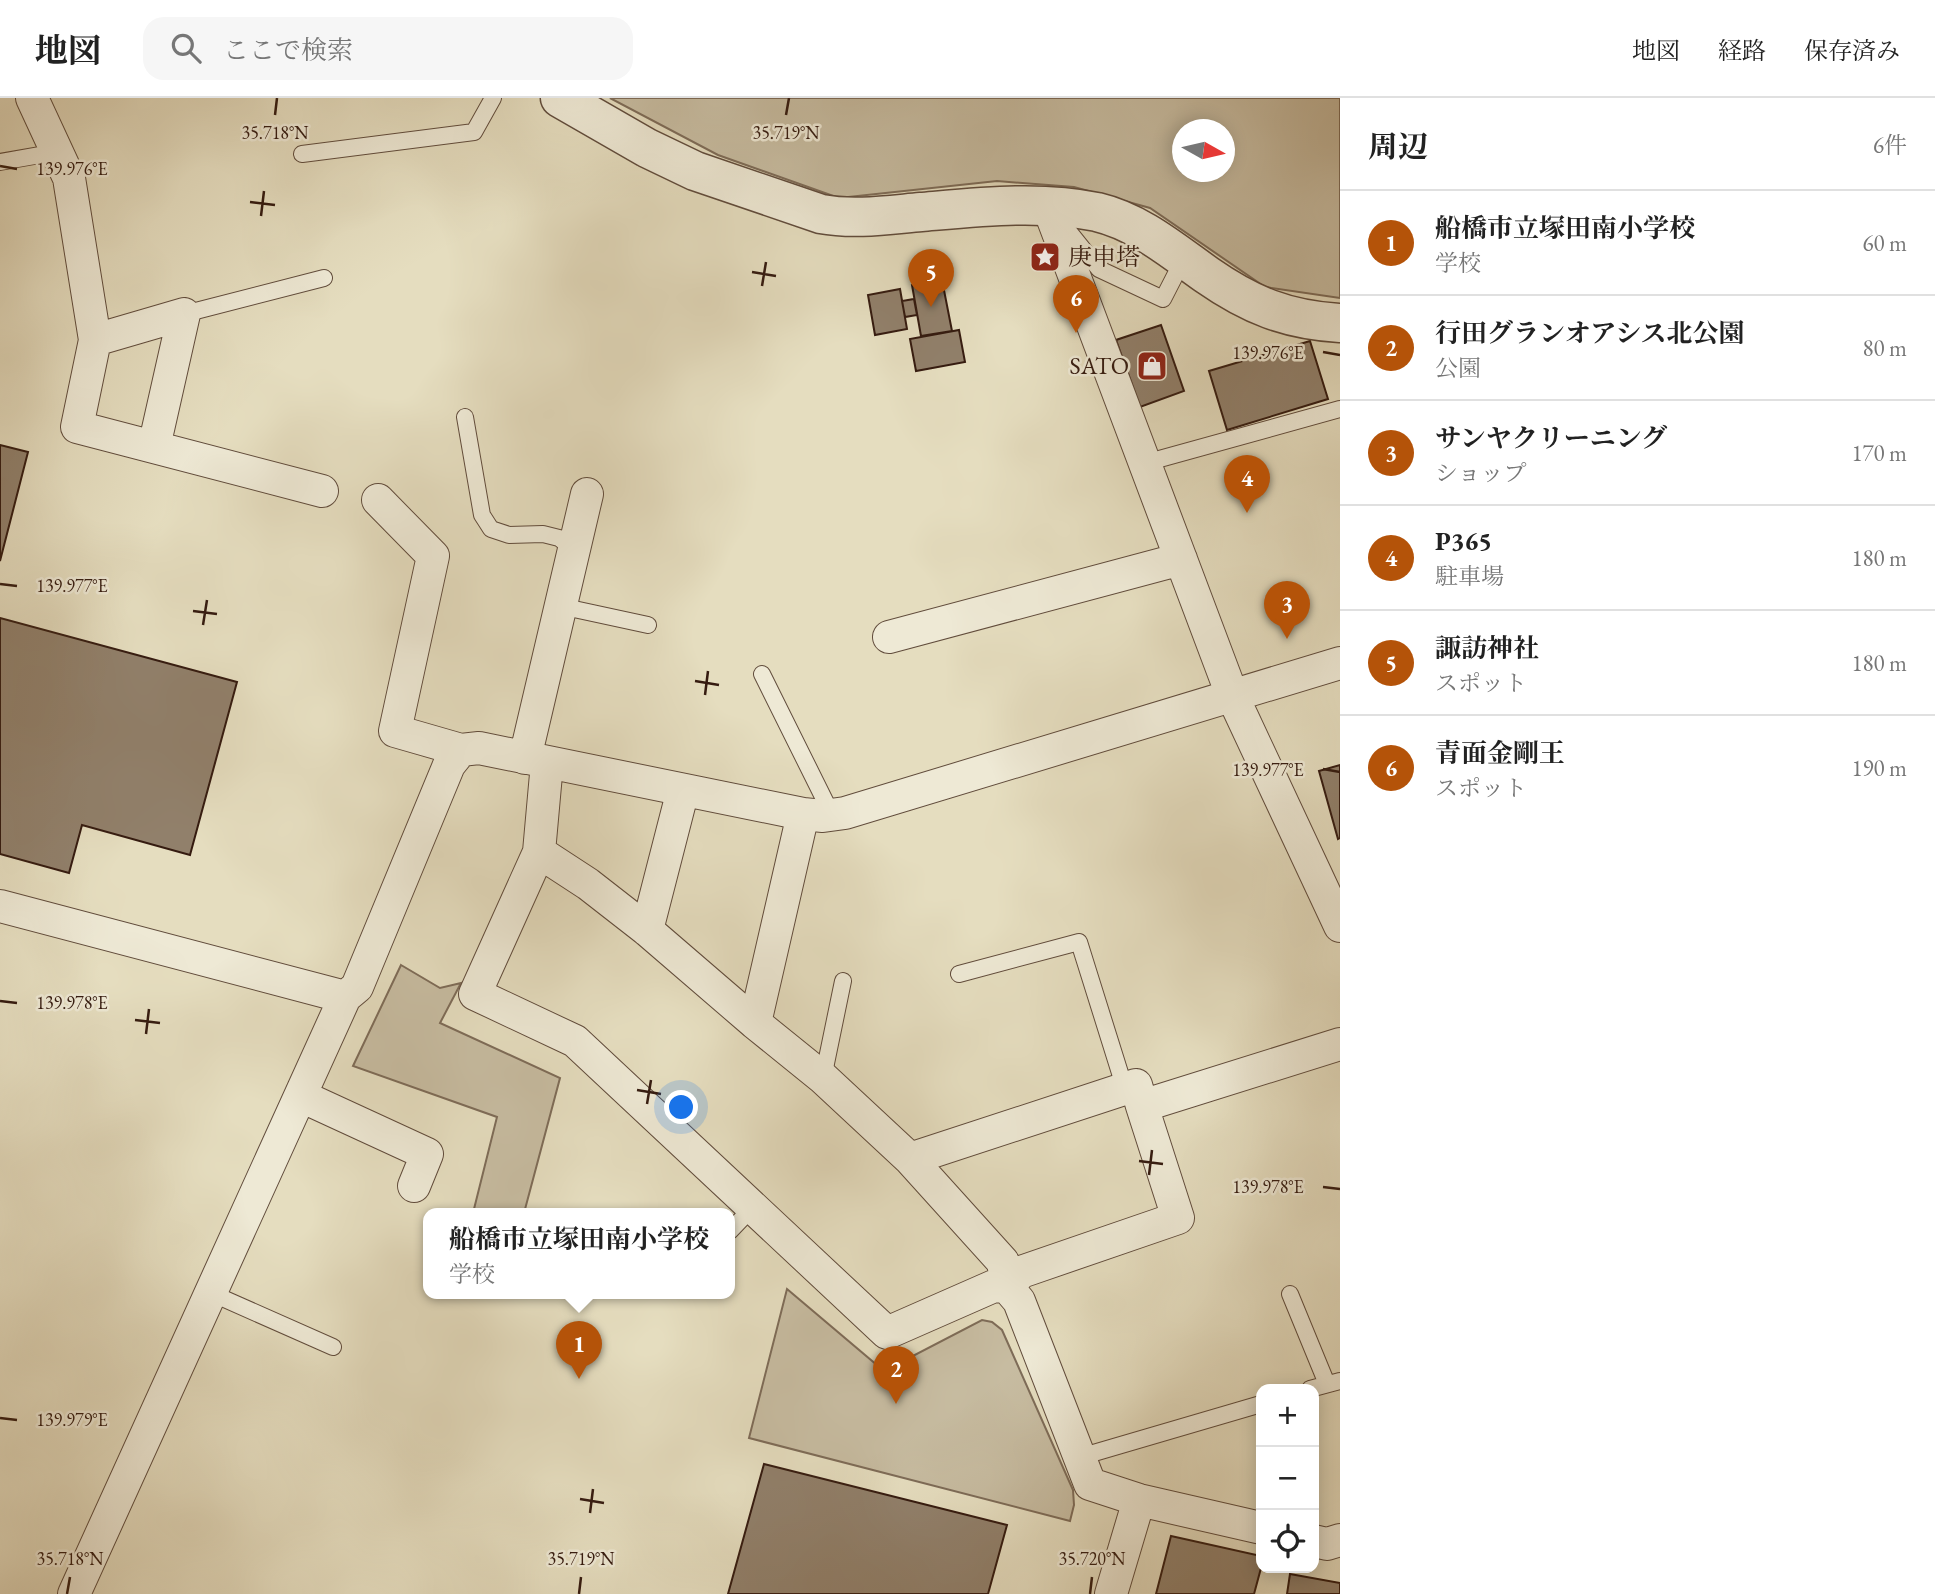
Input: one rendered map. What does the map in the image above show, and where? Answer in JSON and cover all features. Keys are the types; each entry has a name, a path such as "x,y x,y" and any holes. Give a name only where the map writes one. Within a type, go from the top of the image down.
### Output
{"street":[{"path":"32,98 69,178 95,340 77,427 322,491"},
{"path":"560,98 647,148 695,171 821,214 841,218 947,209 1048,206 1087,211 1119,220 1143,231 1218,282 1268,310 1301,320 1340,323"},
{"path":"1048,206 1232,695 1340,926"},
{"path":"95,340 184,314 154,447"},
{"path":"587,494 560,606 536,760 539,852 475,994 575,1041 887,1333 994,1286 1007,1287"},
{"path":"378,500 433,556 395,731 461,750 478,748 683,790 818,814 845,813 1340,663"},
{"path":"890,637 1181,559"},
{"path":"74,1594 345,998 356,987 449,765 461,750"},
{"path":"647,930 683,790"},
{"path":"755,1023 818,814"},
{"path":"539,852 588,884 647,930 755,1023 823,1077 910,1159 1003,1262 1007,1287 1019,1301 1090,1484 1139,1500 1256,1527"},
{"path":"0,906 345,998"},
{"path":"910,1159 1340,1044"},
{"path":"301,1096 427,1154 414,1186"},
{"path":"1007,1287 1021,1272 1178,1218 1133,1098"},
{"path":"1111,1594 1139,1500"},
{"path":"1319,1542 1327,1544 1340,1540"}],"lane":[{"path":"302,153 474,132 493,98"},
{"path":"0,162 57,152"},
{"path":"1048,206 1099,269 1163,299 1184,258"},
{"path":"184,314 324,278"},
{"path":"1145,463 1340,409"},
{"path":"465,417 482,515 491,529 509,534 527,533 559,538 573,549"},
{"path":"560,606 648,625"},
{"path":"762,674 818,814"},
{"path":"959,974 1079,942 1133,1098"},
{"path":"823,1077 843,981"},
{"path":"735,1226 753,1207"},
{"path":"211,1293 333,1347"},
{"path":"1290,1294 1333,1382"},
{"path":"1080,1457 1256,1405"}],"shaded area":[{"path":"610,98 1340,98 1340,298 1265,287 1150,208 1074,187 997,181 839,198 718,155"},
{"path":"401,965 440,988 461,983 440,1023 560,1078 525,1208 474,1208 497,1117 353,1066"},
{"path":"787,1289 884,1371 982,1320 992,1322 1002,1330 1073,1490 1074,1505 1070,1521 749,1438"}],"building":[{"path":"942,280 952,331 921,336 912,285"},
{"path":"900,289 907,329 875,335 868,295"},
{"path":"914,299 917,315 905,317 902,301"},
{"path":"1161,325 1184,391 1140,407 1116,340"},
{"path":"959,330 965,362 916,371 910,339"},
{"path":"1310,341 1328,399 1227,430 1209,371"},
{"path":"0,445 28,452 0,561"},
{"path":"0,618 237,682 190,855 82,825 69,873 0,854"},
{"path":"1340,765 1340,838 1338,839 1319,771"},
{"path":"764,1464 1007,1525 988,1594 728,1594"},
{"path":"1171,1536 1256,1555 1256,1573 1260,1573 1254,1594 1156,1594"},
{"path":"1290,1574 1340,1583 1340,1594 1287,1594"}],"place":[{"name":"庚申塔","path":"1045,257"},
{"name":"諏訪神社","path":"931,307"},
{"name":"青面金剛王","path":"1076,333"},
{"name":"SATO","path":"1152,366"},
{"name":"P365","path":"1247,513"},
{"name":"サンヤクリーニング","path":"1287,639"},
{"name":"船橋市立塚田南小学校","path":"579,1379"},
{"name":"行田グランオアシス北公園","path":"896,1404"}]}
